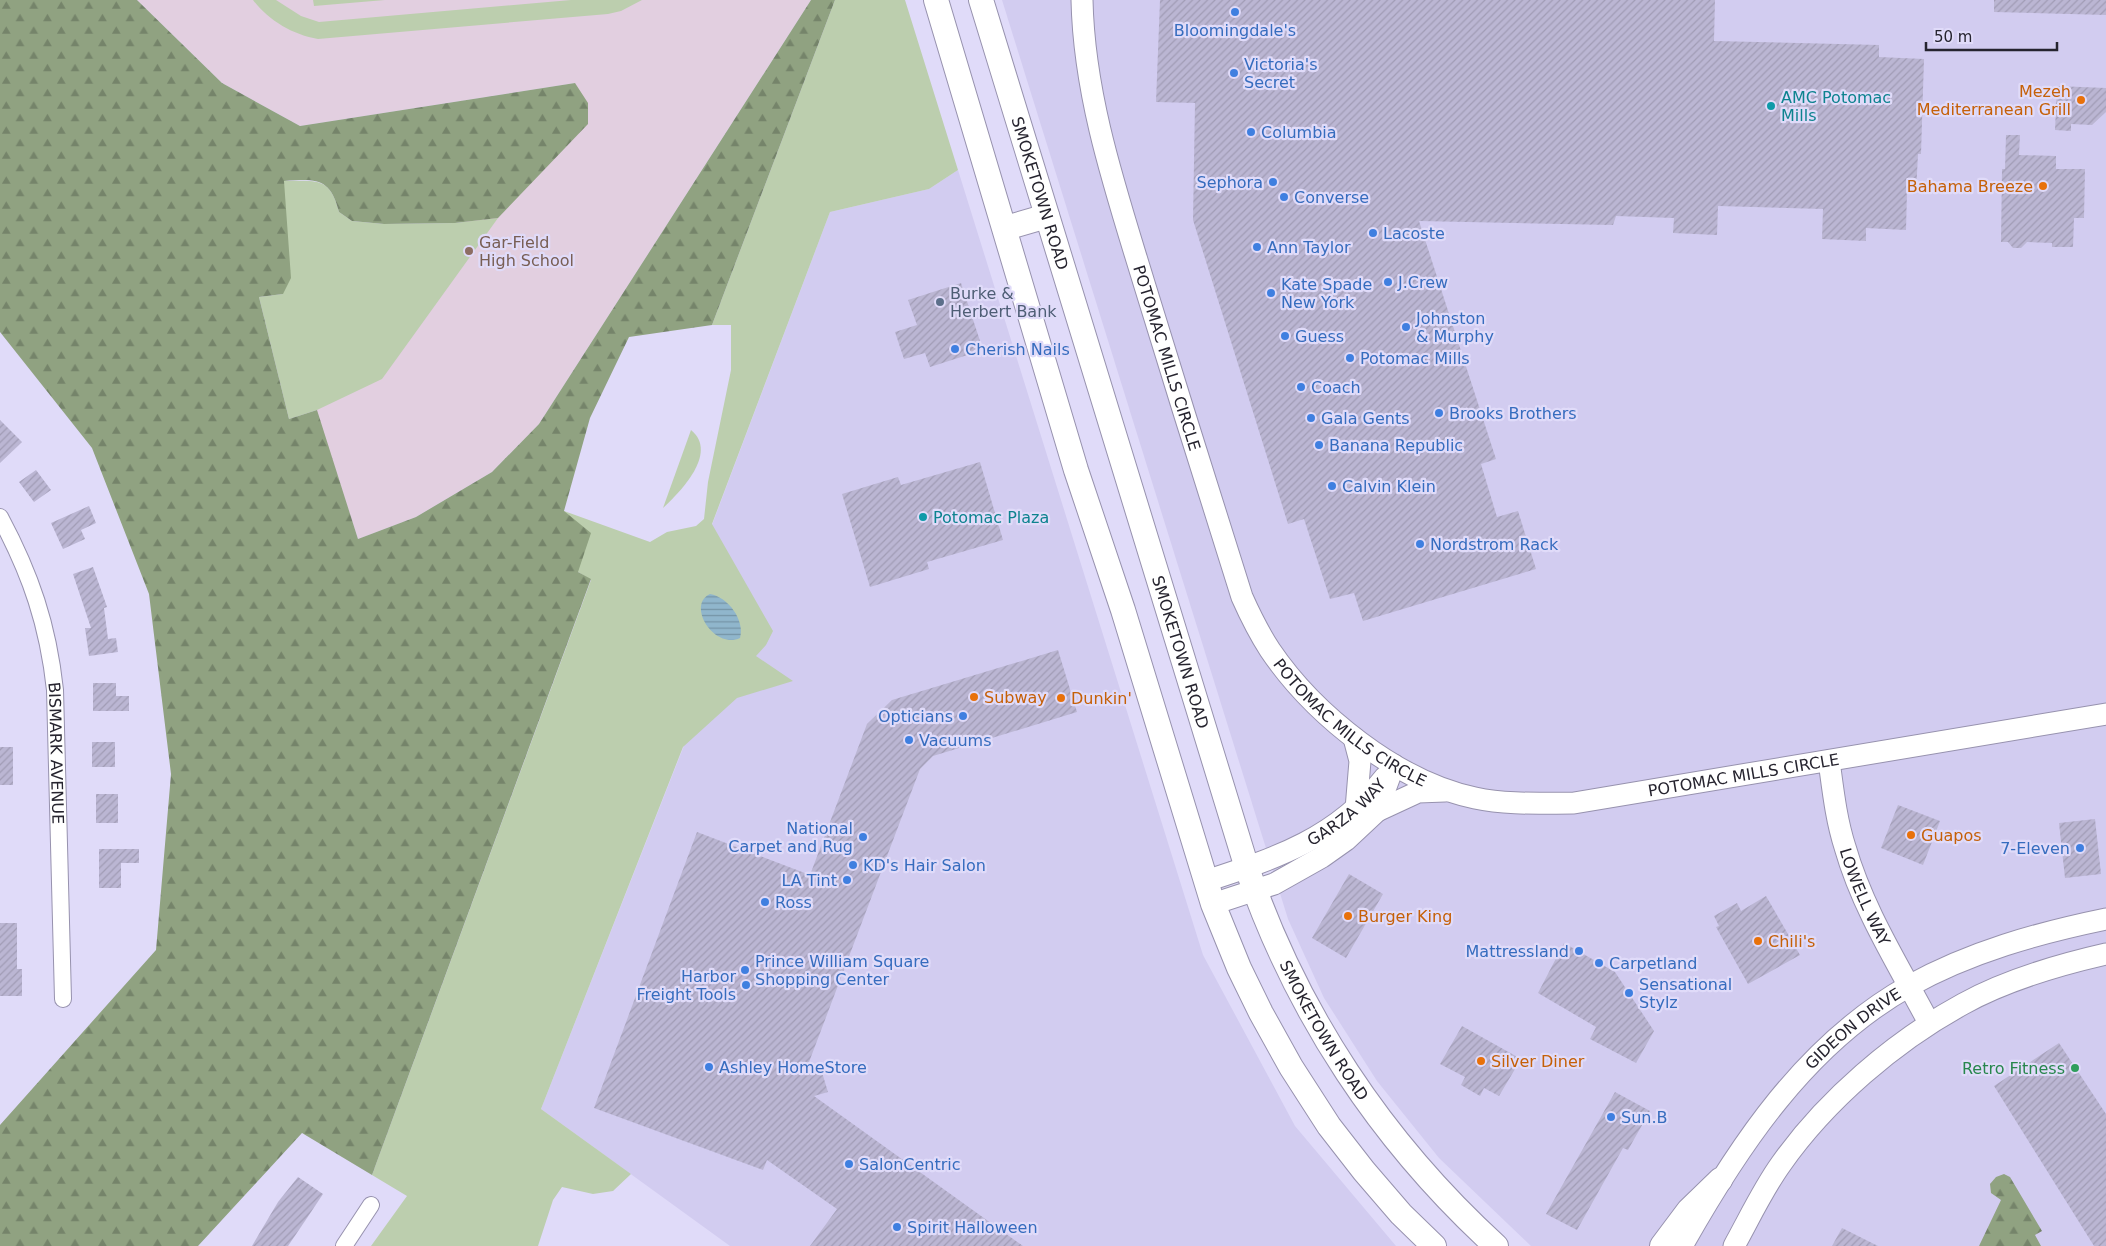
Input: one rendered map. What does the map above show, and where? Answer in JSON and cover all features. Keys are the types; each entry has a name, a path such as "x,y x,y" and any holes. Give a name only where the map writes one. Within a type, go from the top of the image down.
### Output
{"main road":[{"path":"936,0 1006,228 1076,470 1123,610 1213,904 1239,968 1261,1013 1320,1112 1364,1171 1401,1214 1434,1246"},
{"name":"SMOKETOWN ROAD","path":"981,0 1255,890 1294,983 1349,1078 1385,1127 1424,1174 1496,1246"},
{"path":"1006,228 1048,216"},
{"path":"1662,1246 1689,1210 1720,1180"}],"street":[{"name":"POTOMAC MILLS CIRCLE","path":"1082,0 1088,72 1094,104 1120,204 1242,597 1261,636 1292,678 1354,738 1394,765 1455,792 1476,798 1529,804 1574,802 2106,714"},
{"name":"BISMARK AVENUE","path":"0,517 24,566 43,617 51,654 55,690 63,999"},
{"path":"1354,738 1360,761 1356,809"},
{"name":"LOWELL WAY","path":"1829,761 1836,813 1845,848 1870,912 1929,1023"},
{"name":"GARZA WAY","path":"1206,881 1247,868 1306,844 1356,809 1374,792 1394,765"},
{"name":"GARZA WAY","path":"1213,904 1274,884 1322,858 1346,840 1377,811 1394,765"},
{"path":"1377,811 1418,792 1434,790 1455,792"},
{"name":"GIDEON DRIVE","path":"1682,1246 1720,1180 1750,1135 1812,1063 1854,1024 1910,986 1944,969 2006,945 2058,929 2106,919"},
{"path":"1734,1246 1781,1164 1804,1135 1832,1103 1863,1075 1929,1023 1964,1003 2002,985 2078,960 2106,954"},
{"path":"344,1246 371,1205"}],"shaded area":[{"name":"Gar-Field High School","path":"137,0 811,0 539,424 492,472 416,517 358,539 316,410 575,83 300,126 222,83"},
{"name":"Potomac Mills","path":"1002,0 2106,0 2106,1246 1531,1246 1439,1158 1377,1081 1324,998 1288,919"},
{"path":"958,170 1203,955 1295,1126 1396,1246 730,1246 541,1109 698,710 655,676 830,212 929,189"}],"green space":[{"path":"0,0 137,0 222,83 300,126 575,83 588,103 588,124 498,218 455,223 384,224 352,221 339,212 331,192 326,186 305,180 284,181 291,278 283,294 259,297 289,419 317,410 358,539 416,517 492,472 539,424 811,0 835,0 712,325 629,337 590,418 564,511 591,533 578,572 591,579 372,1175 302,1133 198,1246 0,1246 0,1125 156,950 171,774 149,594 92,448 0,332"},
{"path":"253,0 276,0 301,16 319,22 571,0 642,0 621,11 608,14 318,39 299,34 282,26 266,14"},
{"path":"313,0 385,0 314,6"},
{"path":"835,0 905,0 958,170 929,189 830,212 712,524 773,631 766,645 756,656 793,681 737,698 683,747 541,1109 631,1174 613,1191 593,1194 562,1187 553,1200 538,1246 371,1246 407,1196 372,1175 591,580 578,572 564,511 650,542 667,532 696,526 704,519 708,482 731,370 731,325 712,325"},
{"path":"284,181 313,181 326,186 335,200 339,212 352,221 384,224 455,223 498,218 382,379 317,410 289,419 259,297 283,294"},
{"path":"691,430 699,439 701,450 699,461 687,482 663,508"},
{"path":"2004,1174 2010,1177 2042,1231 2035,1235 2041,1246 1979,1246 2001,1200 1991,1193 1990,1184 1996,1177"}],"water":[{"path":"710,594 729,604 734,610 740,624 740,638 730,640 721,638 706,625 701,607 703,600"}],"building":[{"name":"Potomac Mills","path":"1160,0 1715,0 1714,41 1879,45 1879,57 1924,59 1921,154 1918,154 1916,193 1907,192 1906,230 1866,228 1866,241 1822,239 1823,209 1718,206 1717,235 1673,233 1674,218 1616,216 1613,225 1419,221 1496,459 1481,464 1497,517 1518,511 1536,569 1363,621 1354,593 1330,599 1304,519 1288,524 1193,220 1195,103 1156,102"},
{"path":"1994,0 2106,0 2106,15 1994,12"},
{"name":"Mezeh Mediterranean Grill","path":"2057,86 2106,88 2106,112 2092,125 2071,124 2071,131 2055,130"},
{"name":"Bahama Breeze","path":"2006,135 2020,135 2019,155 2056,156 2056,169 2085,169 2084,218 2074,218 2073,247 2052,247 2052,243 2027,242 2021,248 2013,248 2008,242 2001,242 2002,169 2005,169"},
{"path":"961,283 983,350 930,367 925,353 904,359 895,332 917,325 908,300"},
{"path":"0,420 22,442 0,463"},
{"name":"Potomac Plaza","path":"980,462 1003,540 927,562 929,569 870,587 842,494 898,477 901,485"},
{"path":"36,470 51,490 34,502 19,482"},
{"path":"89,506 96,523 81,530 85,539 63,549 51,523"},
{"path":"93,567 107,607 104,608 108,639 116,638 118,652 89,656 85,628 91,628 73,574"},
{"name":"Prince William Square Shopping Center","path":"1058,650 1077,712 933,756 920,769 806,1070 820,1066 828,1092 814,1096 1023,1246 810,1246 837,1209 767,1160 763,1170 594,1108 697,832 810,875 867,724 892,700"},
{"path":"93,683 116,683 116,696 129,696 129,711 93,711"},
{"path":"92,742 115,742 115,767 92,767"},
{"path":"0,747 13,747 13,785 0,785"},
{"path":"96,794 118,794 118,823 96,823"},
{"name":"Guapos","path":"1898,805 1940,821 1923,865 1881,848"},
{"name":"7-Eleven","path":"2095,819 2101,874 2065,878 2059,823"},
{"path":"99,849 139,849 139,863 121,863 121,888 99,888"},
{"name":"Burger King","path":"1349,874 1383,894 1346,958 1312,938"},
{"name":"Chili's","path":"1766,896 1800,955 1748,984 1716,927 1719,926 1714,916 1737,903 1741,911"},
{"path":"0,923 17,923 17,969 22,969 22,996 0,996"},
{"path":"1564,943 1615,972 1654,1031 1636,1063 1590,1039 1596,1027 1538,993"},
{"name":"Silver Diner","path":"1462,1026 1521,1059 1499,1096 1484,1088 1480,1096 1461,1085 1465,1077 1440,1064"},
{"path":"2059,1043 2106,1114 2106,1246 2094,1246 1994,1086"},
{"path":"1615,1092 1650,1111 1628,1150 1623,1148 1577,1230 1546,1214"},
{"path":"298,1177 323,1194 288,1246 252,1246 278,1202"},
{"path":"1842,1228 1878,1246 1832,1246"}],"place":[{"name":"Bloomingdale's","path":"1235,12"},
{"name":"Victoria's Secret","path":"1234,73"},
{"name":"Mezeh Mediterranean Grill","path":"2081,100"},
{"name":"AMC Potomac Mills","path":"1771,106"},
{"name":"Columbia","path":"1251,132"},
{"name":"Sephora","path":"1273,182"},
{"name":"Bahama Breeze","path":"2043,186"},
{"name":"Converse","path":"1284,197"},
{"name":"Lacoste","path":"1373,233"},
{"name":"Ann Taylor","path":"1257,247"},
{"name":"Gar-Field High School","path":"469,251"},
{"name":"J.Crew","path":"1388,282"},
{"name":"Kate Spade New York","path":"1271,293"},
{"name":"Burke & Herbert Bank","path":"940,302"},
{"name":"Johnston & Murphy","path":"1406,327"},
{"name":"Guess","path":"1285,336"},
{"name":"Cherish Nails","path":"955,349"},
{"name":"Potomac Mills","path":"1350,358"},
{"name":"Coach","path":"1301,387"},
{"name":"Brooks Brothers","path":"1439,413"},
{"name":"Gala Gents","path":"1311,418"},
{"name":"Banana Republic","path":"1319,445"},
{"name":"Calvin Klein","path":"1332,486"},
{"name":"Potomac Plaza","path":"923,517"},
{"name":"Nordstrom Rack","path":"1420,544"},
{"name":"Subway","path":"974,697"},
{"name":"Dunkin'","path":"1061,698"},
{"name":"Opticians","path":"963,716"},
{"name":"Vacuums","path":"909,740"},
{"name":"Guapos","path":"1911,835"},
{"name":"National Carpet and Rug","path":"863,837"},
{"name":"7-Eleven","path":"2080,848"},
{"name":"KD's Hair Salon","path":"853,865"},
{"name":"LA Tint","path":"847,880"},
{"name":"Ross","path":"765,902"},
{"name":"Burger King","path":"1348,916"},
{"name":"Chili's","path":"1758,941"},
{"name":"Mattressland","path":"1579,951"},
{"name":"Carpetland","path":"1599,963"},
{"name":"Prince William Square Shopping Center","path":"745,970"},
{"name":"Harbor Freight Tools","path":"746,985"},
{"name":"Sensational Stylz","path":"1629,993"},
{"name":"Silver Diner","path":"1481,1061"},
{"name":"Ashley HomeStore","path":"709,1067"},
{"name":"Retro Fitness","path":"2075,1068"},
{"name":"Sun.B","path":"1611,1117"},
{"name":"SalonCentric","path":"849,1164"},
{"name":"Spirit Halloween","path":"897,1227"}]}
